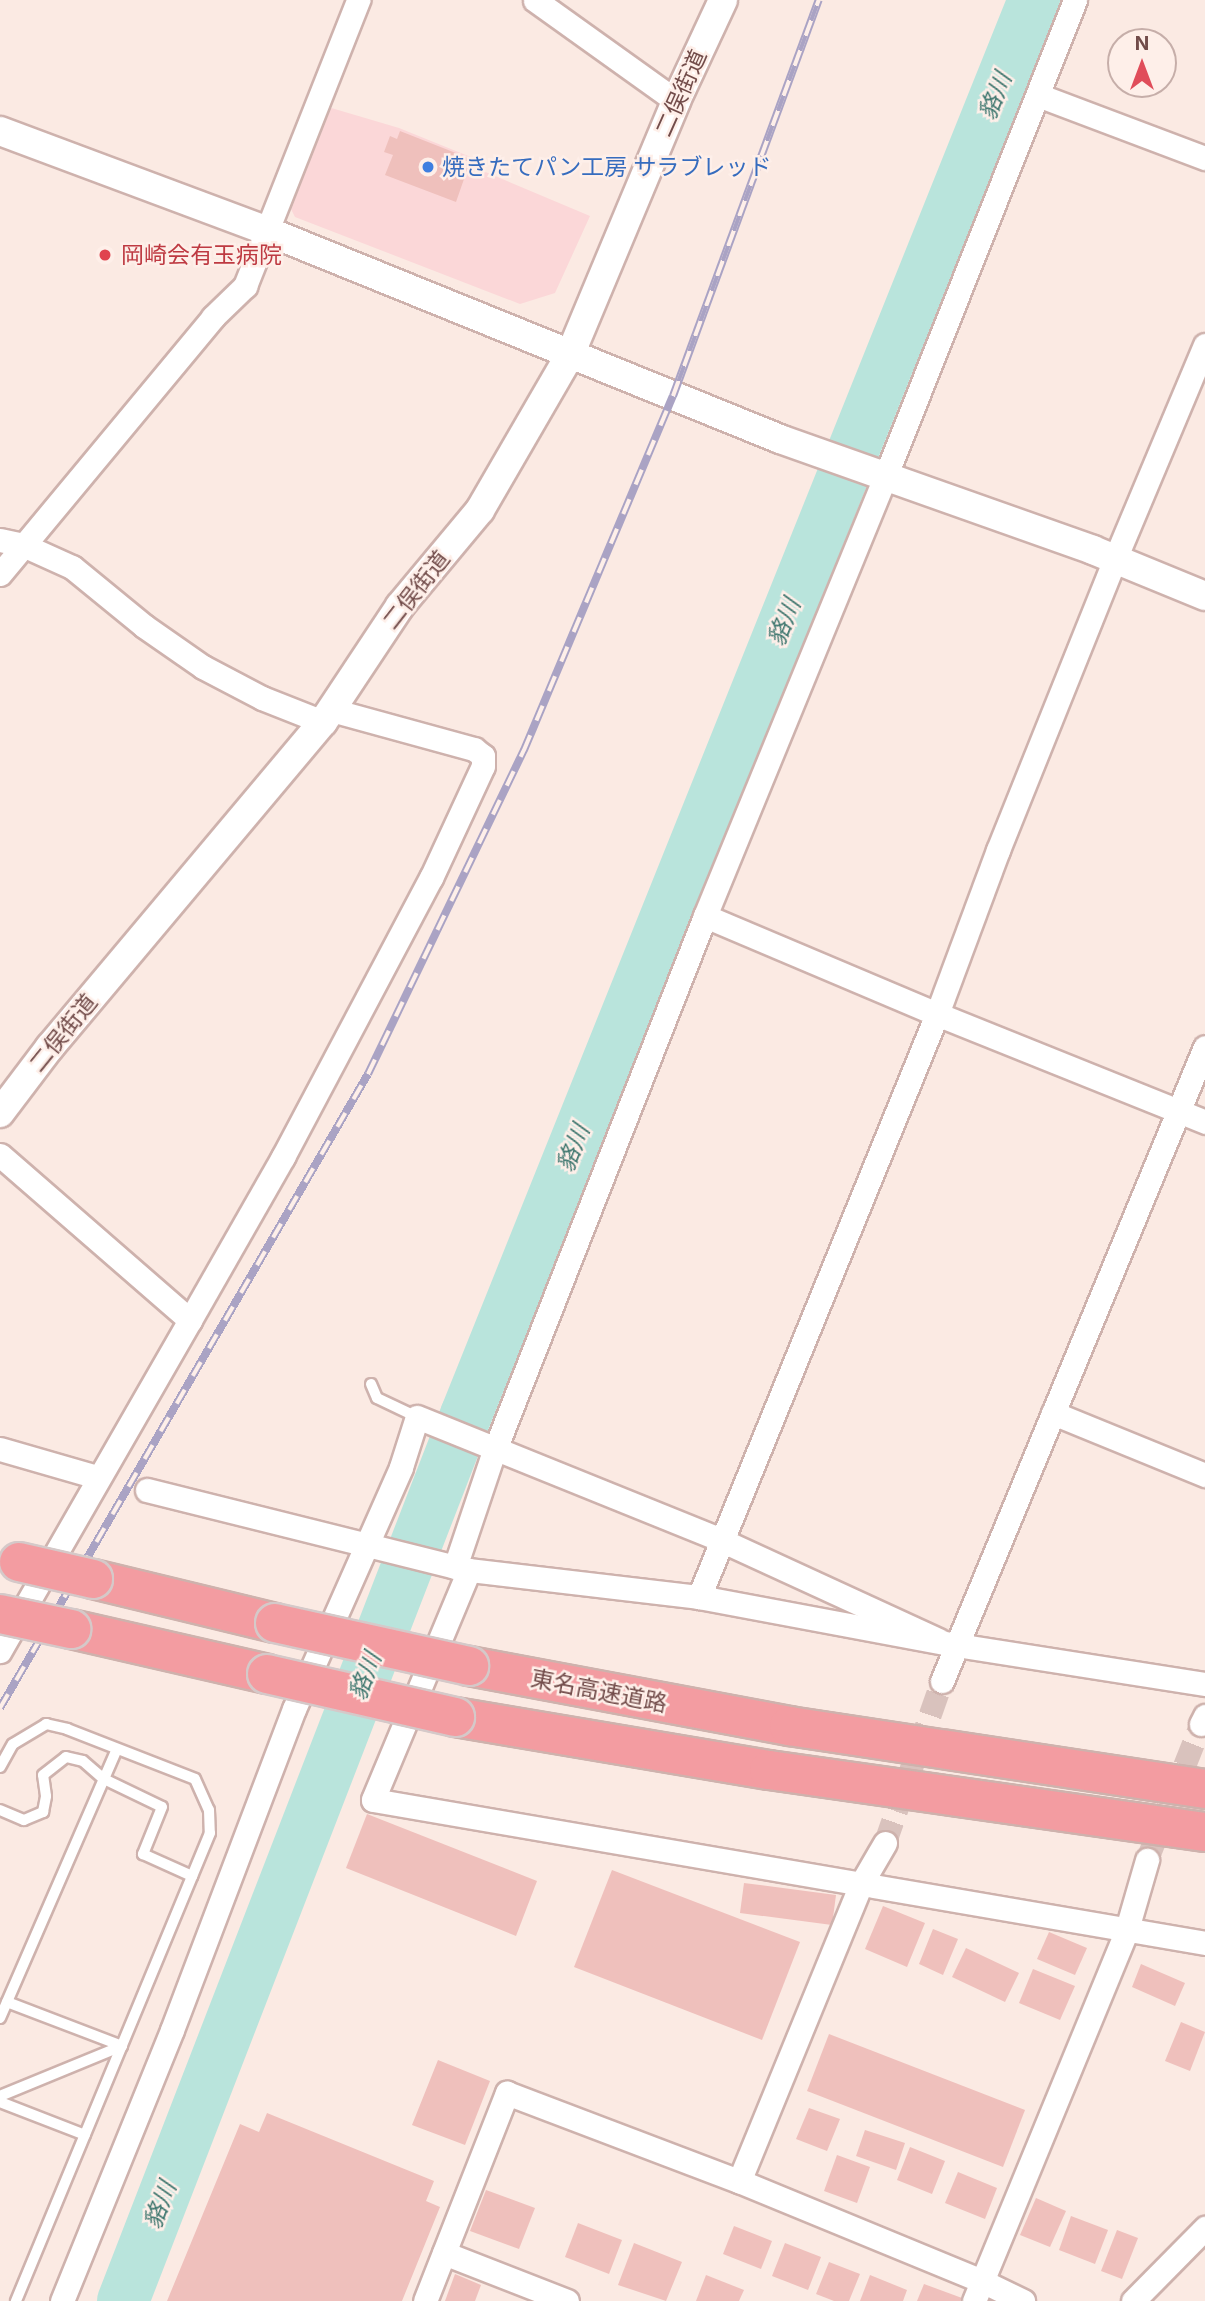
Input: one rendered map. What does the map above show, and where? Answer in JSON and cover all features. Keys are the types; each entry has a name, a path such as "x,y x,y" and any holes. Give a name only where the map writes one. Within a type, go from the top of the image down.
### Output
{"highway":[{"name":"東名高速道路","path":"10,1559 469,1667 789,1726 1205,1789"},
{"name":"東名高速道路","path":"0,1614 455,1717 769,1770 1205,1832"}],"street":[{"path":"0,574 213,317 244,286 358,0"},
{"path":"536,0 676,102"},
{"name":"二俣街道","path":"0,1113 50,1047 327,716 400,606 480,510 570,355 676,102 723,0"},
{"path":"1075,0 882,474 495,1448 459,1568 373,1800 1205,1943"},
{"path":"1038,95 1205,158"},
{"path":"0,131 267,231 816,453 882,474 1115,559 1205,596"},
{"path":"699,1597 937,1014 998,850 1115,559 1205,345"},
{"path":"0,540 23,545 72,567 144,626 203,667 262,698 327,716 474,748 483,756 483,766 431,878 283,1157 0,1651"},
{"path":"705,916 937,1014 1205,1122"},
{"path":"942,1681 947,1643 1053,1413 1205,1047"},
{"path":"0,1154 190,1320"},
{"path":"1053,1413 1205,1475"},
{"path":"62,2301 172,2029 294,1709 423,1419 721,1540 947,1643"},
{"path":"0,1449 97,1478"},
{"path":"147,1490 459,1568 699,1597 947,1643 1205,1684"},
{"path":"739,2181 860,1884 885,1843"},
{"path":"978,2291 1127,1929 1147,1860"},
{"path":"425,2301 507,2093 739,2181 978,2291 1023,2301"},
{"path":"1133,2301 1205,2228"},
{"path":"444,2253 567,2301"}],"lane":[{"path":"372,1384 377,1398 386,1405 423,1419"},
{"path":"0,1767 12,1744 46,1724 195,1779 209,1810 210,1833 16,2301"},
{"path":"0,2018 117,1749"},
{"path":"0,1810 24,1820 43,1812 46,1796 43,1775 66,1757 83,1761 104,1779 162,1807 143,1854 192,1876"},
{"path":"7,2001 122,2046"},
{"path":"0,2096 122,2046"},
{"path":"0,2102 85,2135"}],"shaded area":[{"path":"328,107 399,128 478,160 476,168 590,216 555,293 520,304 295,217 288,203"}],"building":[{"name":"焼きたてパン工房 サラブレッド","path":"400,131 471,159 456,202 385,175 393,155 384,152 390,136 397,139"},
{"path":"367,1814 537,1881 516,1936 346,1868"},
{"path":"612,1870 800,1942 762,2040 574,1967"},
{"path":"744,1883 836,1895 832,1925 740,1913"},
{"path":"883,1906 925,1923 907,1967 865,1949"},
{"path":"933,1929 958,1939 943,1975 919,1964"},
{"path":"1049,1932 1087,1948 1075,1975 1037,1959"},
{"path":"966,1948 1019,1973 1005,2002 952,1977"},
{"path":"1141,1964 1185,1983 1175,2006 1132,1987"},
{"path":"1033,1969 1075,1986 1060,2020 1019,2003"},
{"path":"1181,2022 1205,2032 1190,2071 1165,2061"},
{"path":"829,2034 1025,2110 1003,2167 807,2091"},
{"path":"438,2060 490,2081 465,2145 412,2125"},
{"path":"809,2108 840,2119 827,2151 796,2139"},
{"path":"267,2113 434,2181 426,2201 440,2207 402,2301 167,2301 240,2124 259,2132"},
{"path":"865,2130 905,2143 896,2170 856,2156"},
{"path":"910,2147 945,2161 932,2194 897,2180"},
{"path":"837,2155 870,2167 857,2203 824,2191"},
{"path":"958,2172 997,2188 985,2219 945,2203"},
{"path":"486,2190 535,2208 519,2249 470,2231"},
{"path":"1036,2198 1066,2211 1050,2247 1020,2235"},
{"path":"1071,2216 1108,2230 1095,2264 1059,2250"},
{"path":"578,2223 622,2240 609,2274 565,2257"},
{"path":"734,2226 772,2241 761,2269 723,2254"},
{"path":"1117,2230 1138,2238 1122,2279 1101,2271"},
{"path":"634,2243 682,2262 666,2301 618,2285"},
{"path":"785,2243 821,2257 808,2290 772,2276"},
{"path":"829,2262 860,2274 849,2301 834,2301 816,2294"},
{"path":"455,2274 481,2285 475,2301 445,2301"},
{"path":"706,2275 744,2290 739,2301 696,2301"},
{"path":"870,2275 907,2290 903,2301 860,2301"},
{"path":"924,2284 962,2298 960,2301 917,2301"}],"waterway":[{"name":"貉川","path":"123,2301 466,1415 1034,0"}],"tunnel":[{"path":"885,1843 942,1681"},
{"path":"1147,1860 1201,1724"}],"railway":[{"path":"0,1708 368,1074 524,750 673,396 819,0"}],"place":[{"name":"焼きたてパン工房 サラブレッド","path":"428,167"},
{"name":"岡崎会有玉病院","path":"105,255"}]}
